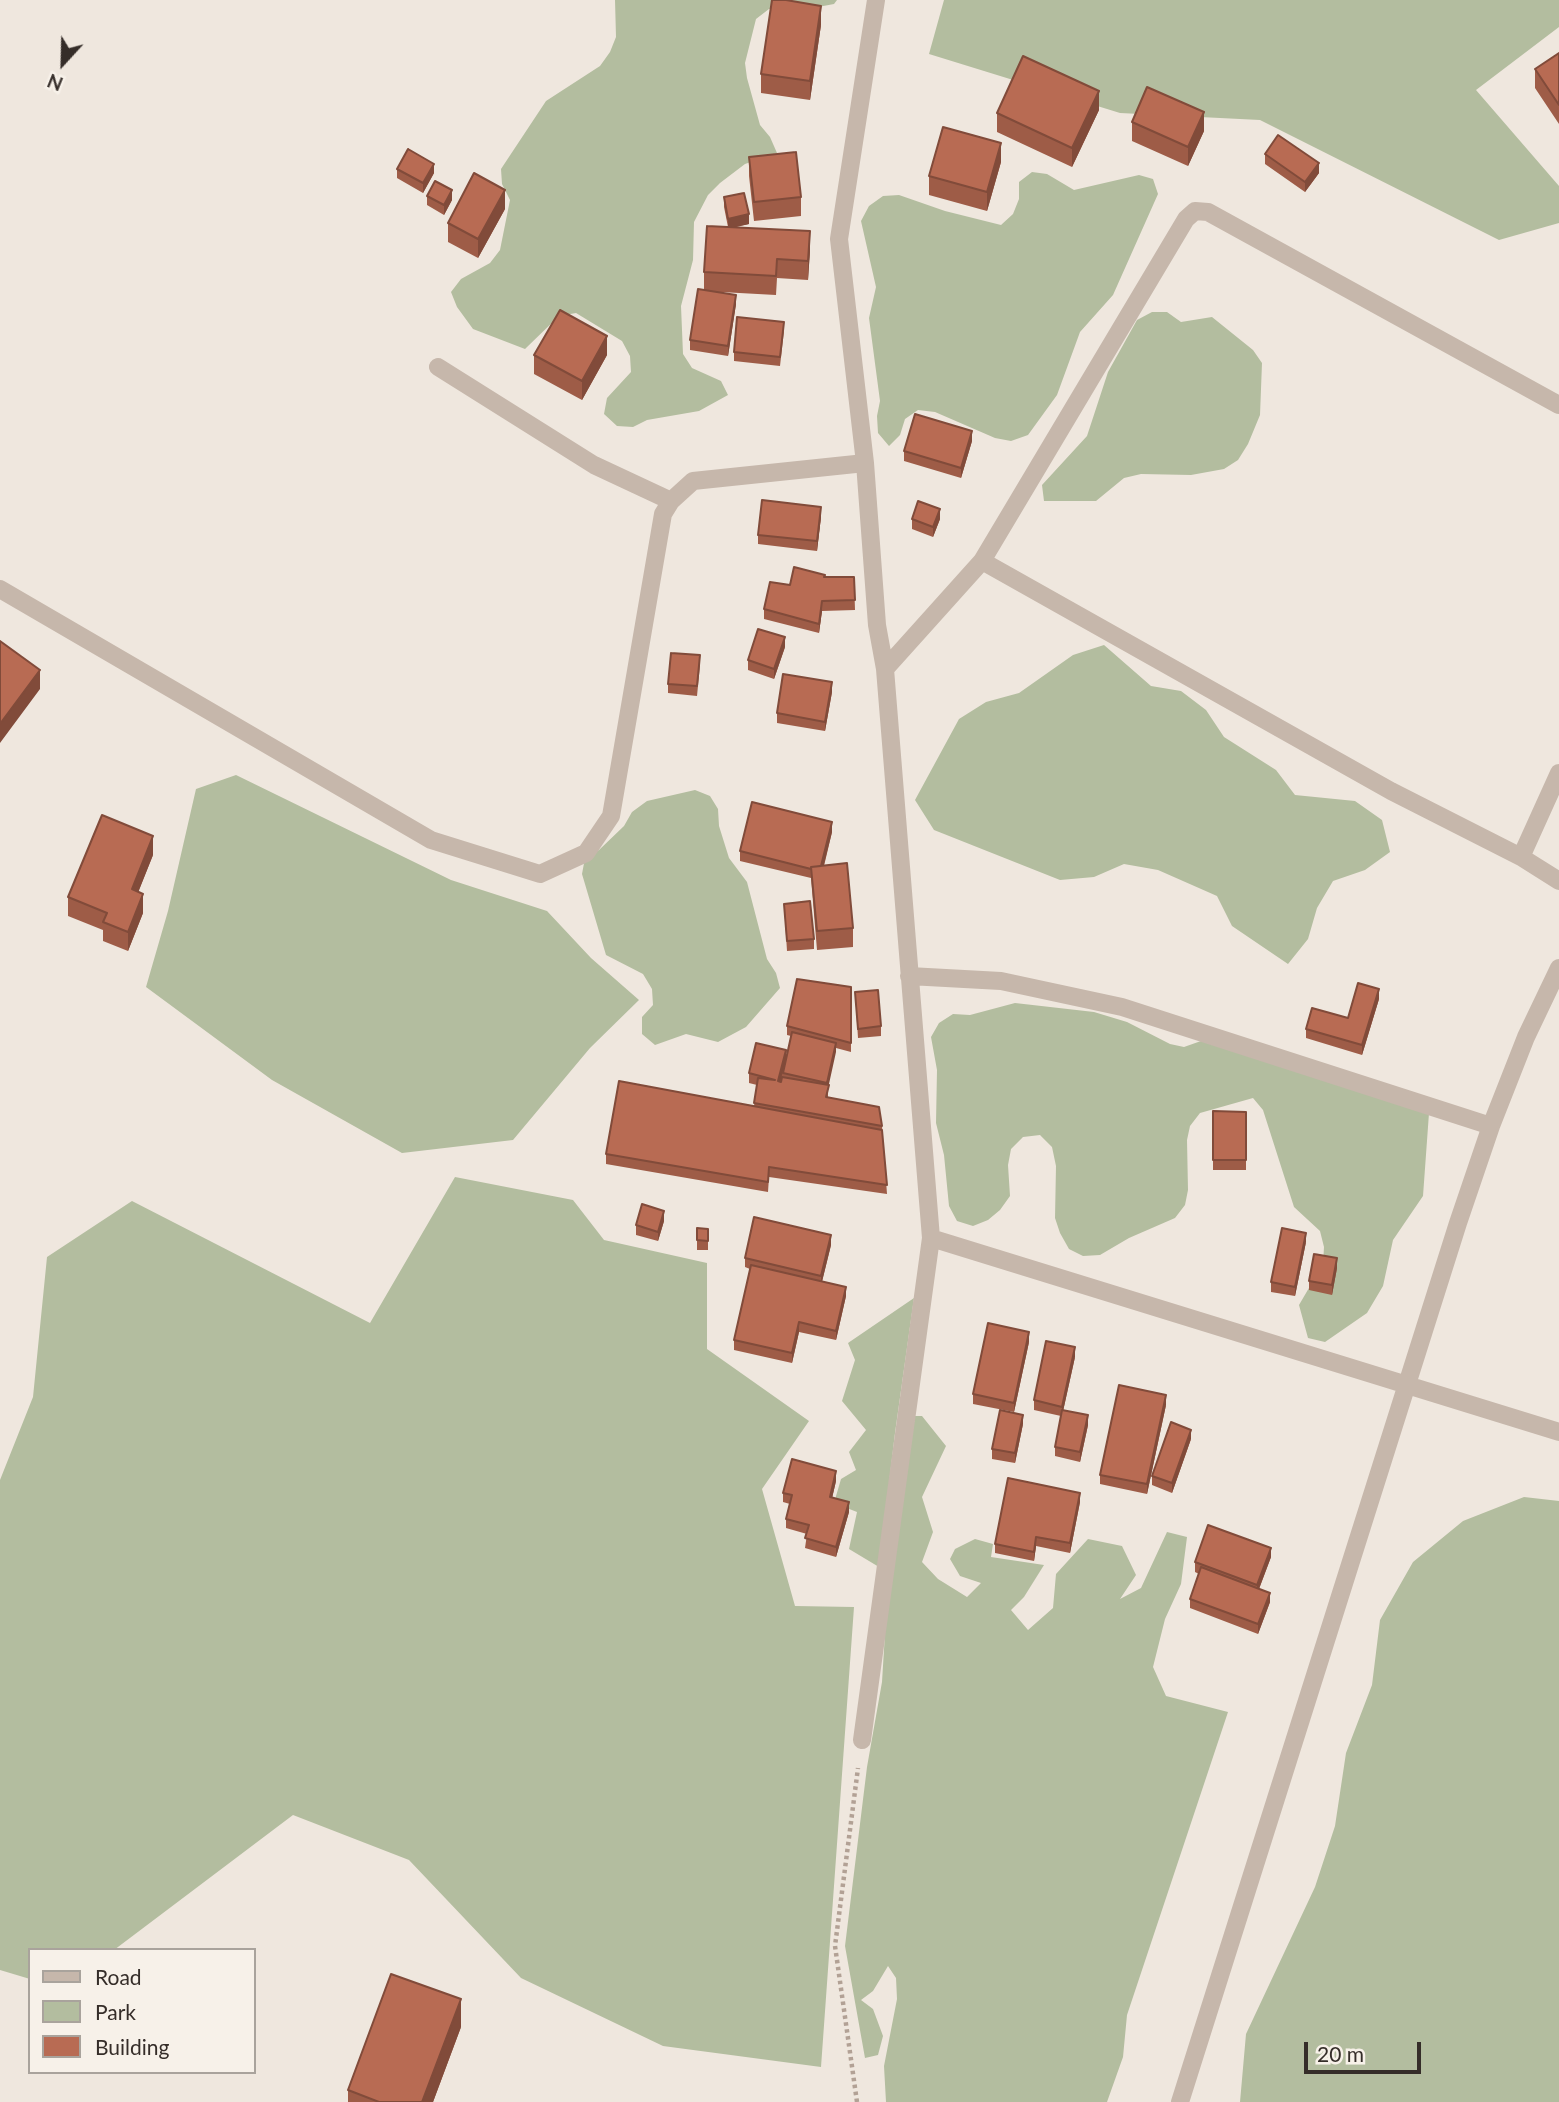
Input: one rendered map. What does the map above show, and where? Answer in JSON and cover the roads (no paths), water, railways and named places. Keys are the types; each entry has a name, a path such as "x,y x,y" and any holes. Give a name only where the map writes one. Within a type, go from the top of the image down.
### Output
{"street":[{"path":"862,1740 931,1238 885,669 877,625 865,463 839,239 876,0"},
{"path":"885,669 982,561 1186,219 1195,212 1208,212 1559,405"},
{"path":"438,368 594,465 671,501"},
{"path":"0,589 431,840 540,874 586,853 611,816 663,514 671,501 693,481 865,463"},
{"path":"982,561 1391,791 1521,857 1559,881"},
{"path":"1521,857 1559,773"},
{"path":"1180,2102 1491,1126 1559,968"},
{"path":"909,976 1001,981 1122,1007 1491,1126"},
{"path":"931,1238 1559,1432"}]}
